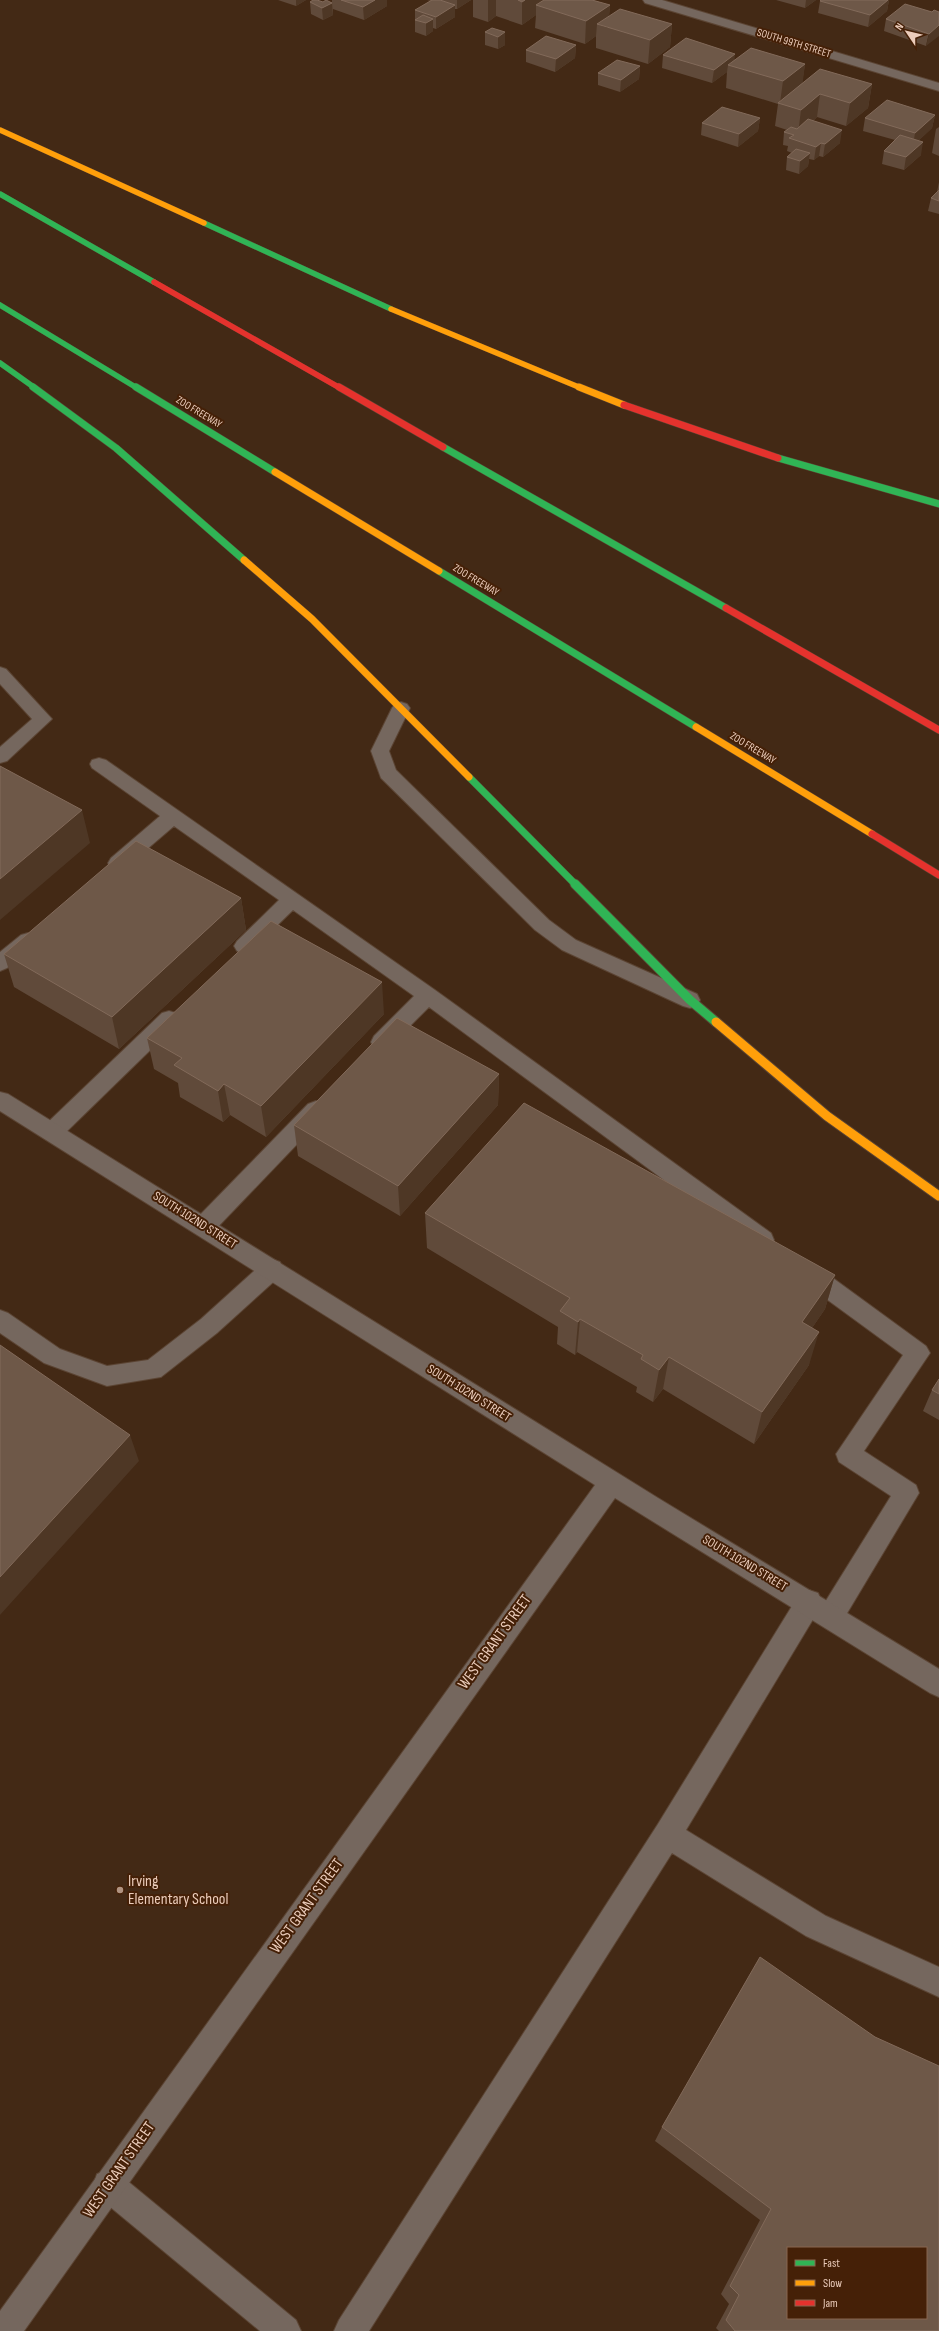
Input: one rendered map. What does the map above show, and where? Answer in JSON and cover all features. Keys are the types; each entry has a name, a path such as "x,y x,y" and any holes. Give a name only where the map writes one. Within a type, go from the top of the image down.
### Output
{"highway":[{"path":"0,130 440,331 521,365 658,418 766,455 939,504"},
{"path":"0,194 939,730"},
{"name":"ZOO FREEWAY","path":"0,305 939,875"},
{"path":"0,363 116,448 312,619 690,1000 827,1116 939,1196"}],"street":[{"name":"SOUTH 99TH STREET","path":"649,0 939,87"},
{"path":"0,673 43,719 0,757"},
{"path":"401,708 380,751 388,773 542,924 569,945 690,1000"},
{"path":"99,764 428,995 918,1353 848,1454 907,1493 820,1609 668,1834 350,2331"},
{"path":"101,877 173,816"},
{"path":"230,960 292,900"},
{"path":"0,964 42,928"},
{"path":"367,1058 428,995"},
{"path":"52,1132 185,1004"},
{"path":"204,1226 328,1098"},
{"name":"SOUTH 102ND STREET","path":"0,1100 204,1226 611,1482 820,1609 939,1684"},
{"path":"0,1320 52,1356 107,1376 153,1370 209,1326 272,1269"},
{"name":"WEST GRANT STREET","path":"5,2331 611,1482"},
{"path":"668,1834 816,1926 939,1982"},
{"path":"108,2185 285,2331"}],"building":[{"path":"313,0 323,2 326,0 332,3 322,8 310,2"},
{"path":"341,0 375,0 363,7"},
{"path":"432,0 440,0 455,5 436,17 415,10"},
{"path":"544,0 592,0 610,5 586,21 536,5"},
{"path":"888,0 870,15 820,1"},
{"path":"905,4 932,12 934,10 939,12 939,25 929,34 886,19"},
{"path":"620,9 672,24 650,40 597,24"},
{"path":"423,15 433,19 426,23 415,20"},
{"path":"492,28 505,32 498,37 485,32"},
{"path":"546,36 576,45 556,59 526,50"},
{"path":"686,38 735,54 714,70 663,55"},
{"path":"751,48 805,64 783,81 728,65"},
{"path":"617,60 640,66 621,80 598,73"},
{"path":"820,69 872,84 850,103 820,94 801,110 778,103"},
{"path":"887,100 935,115 915,133 865,118"},
{"path":"722,107 760,118 739,134 702,123"},
{"path":"808,119 842,130 825,144 821,143 816,147 789,138 794,135 784,132 791,127 797,129"},
{"path":"900,135 923,142 906,157 884,151"},
{"path":"796,149 810,153 800,161 787,157"},
{"path":"939,190 939,201 931,198"},
{"path":"0,766 82,810 0,879"},
{"path":"136,841 241,898 112,1017 4,954"},
{"path":"271,921 382,982 261,1106 224,1084 218,1091 174,1065 182,1058 147,1038"},
{"path":"397,1018 499,1074 398,1186 294,1125"},
{"path":"524,1103 835,1275 802,1322 819,1332 762,1412 669,1357 659,1370 641,1359 643,1355 580,1319 578,1322 560,1311 570,1298 425,1213"},
{"path":"0,1345 130,1435 0,1577"},
{"path":"939,1379 939,1394 932,1390"},
{"path":"760,1957 875,2037 939,2066 939,2331 735,2331 726,2320 739,2295 730,2286 771,2209 662,2127"}],"traffic: fast":[{"path":"0,194 154,282"},
{"path":"204,223 391,309"},
{"path":"0,305 275,472"},
{"path":"0,363 116,448 244,560"},
{"path":"443,447 726,608"},
{"path":"778,458 939,504"},
{"path":"439,571 696,727"},
{"path":"469,777 690,1000 716,1022"}],"traffic: slow":[{"path":"0,130 204,223"},
{"path":"391,309 521,365 624,405"},
{"path":"275,472 439,571"},
{"path":"244,560 312,619 469,777"},
{"path":"696,727 872,834"},
{"path":"716,1022 827,1116 939,1196"}],"traffic: jam":[{"path":"154,282 443,447"},
{"path":"624,405 778,458"},
{"path":"726,608 939,730"},
{"path":"872,834 939,875"}],"place":[{"name":"Irving Elementary School","path":"120,1890"}]}
